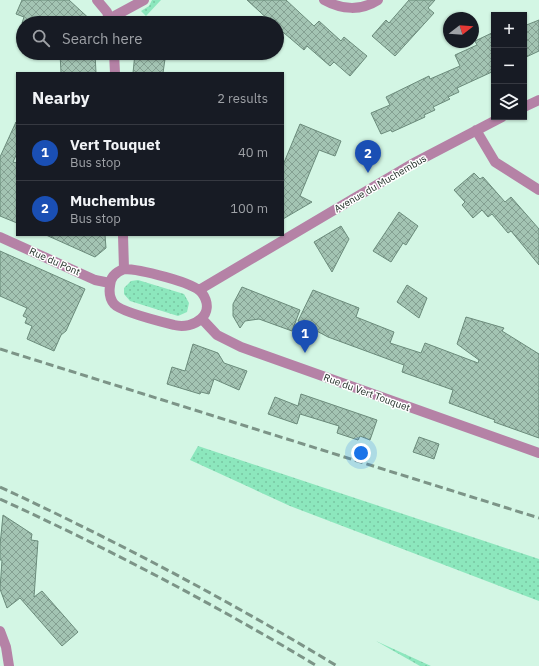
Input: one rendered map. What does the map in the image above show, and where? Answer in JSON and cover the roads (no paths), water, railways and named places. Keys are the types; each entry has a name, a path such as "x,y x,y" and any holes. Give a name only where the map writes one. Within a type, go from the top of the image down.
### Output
{"street":[{"path":"97,0 107,12 108,16"},
{"path":"118,16 144,0"},
{"path":"324,0 350,8 361,8 378,0"},
{"path":"114,60 115,72"},
{"path":"527,106 539,100"},
{"name":"Avenue du Muchembus","path":"199,290 412,164 496,120"},
{"path":"476,130 495,162 539,190"},
{"path":"123,236 124,269"},
{"name":"Rue du Pont","path":"0,237 95,280 110,284"},
{"path":"124,269 148,273 190,285 199,290 205,299 206,306 202,319 190,326 176,326 120,308 110,298 110,284 112,277 118,271 124,269"},
{"name":"Rue du Vert Touquet","path":"202,319 217,334 241,347 539,453"},
{"path":"0,631 6,647 9,666"}],"railway":[{"path":"0,349 539,518"},
{"path":"0,487 86,528 171,572 255,618 337,666"},
{"path":"0,499 81,537 161,578 317,666"}],"place":[{"name":"Muchembus","path":"368,173"},
{"name":"Vert Touquet","path":"305,353"}]}
